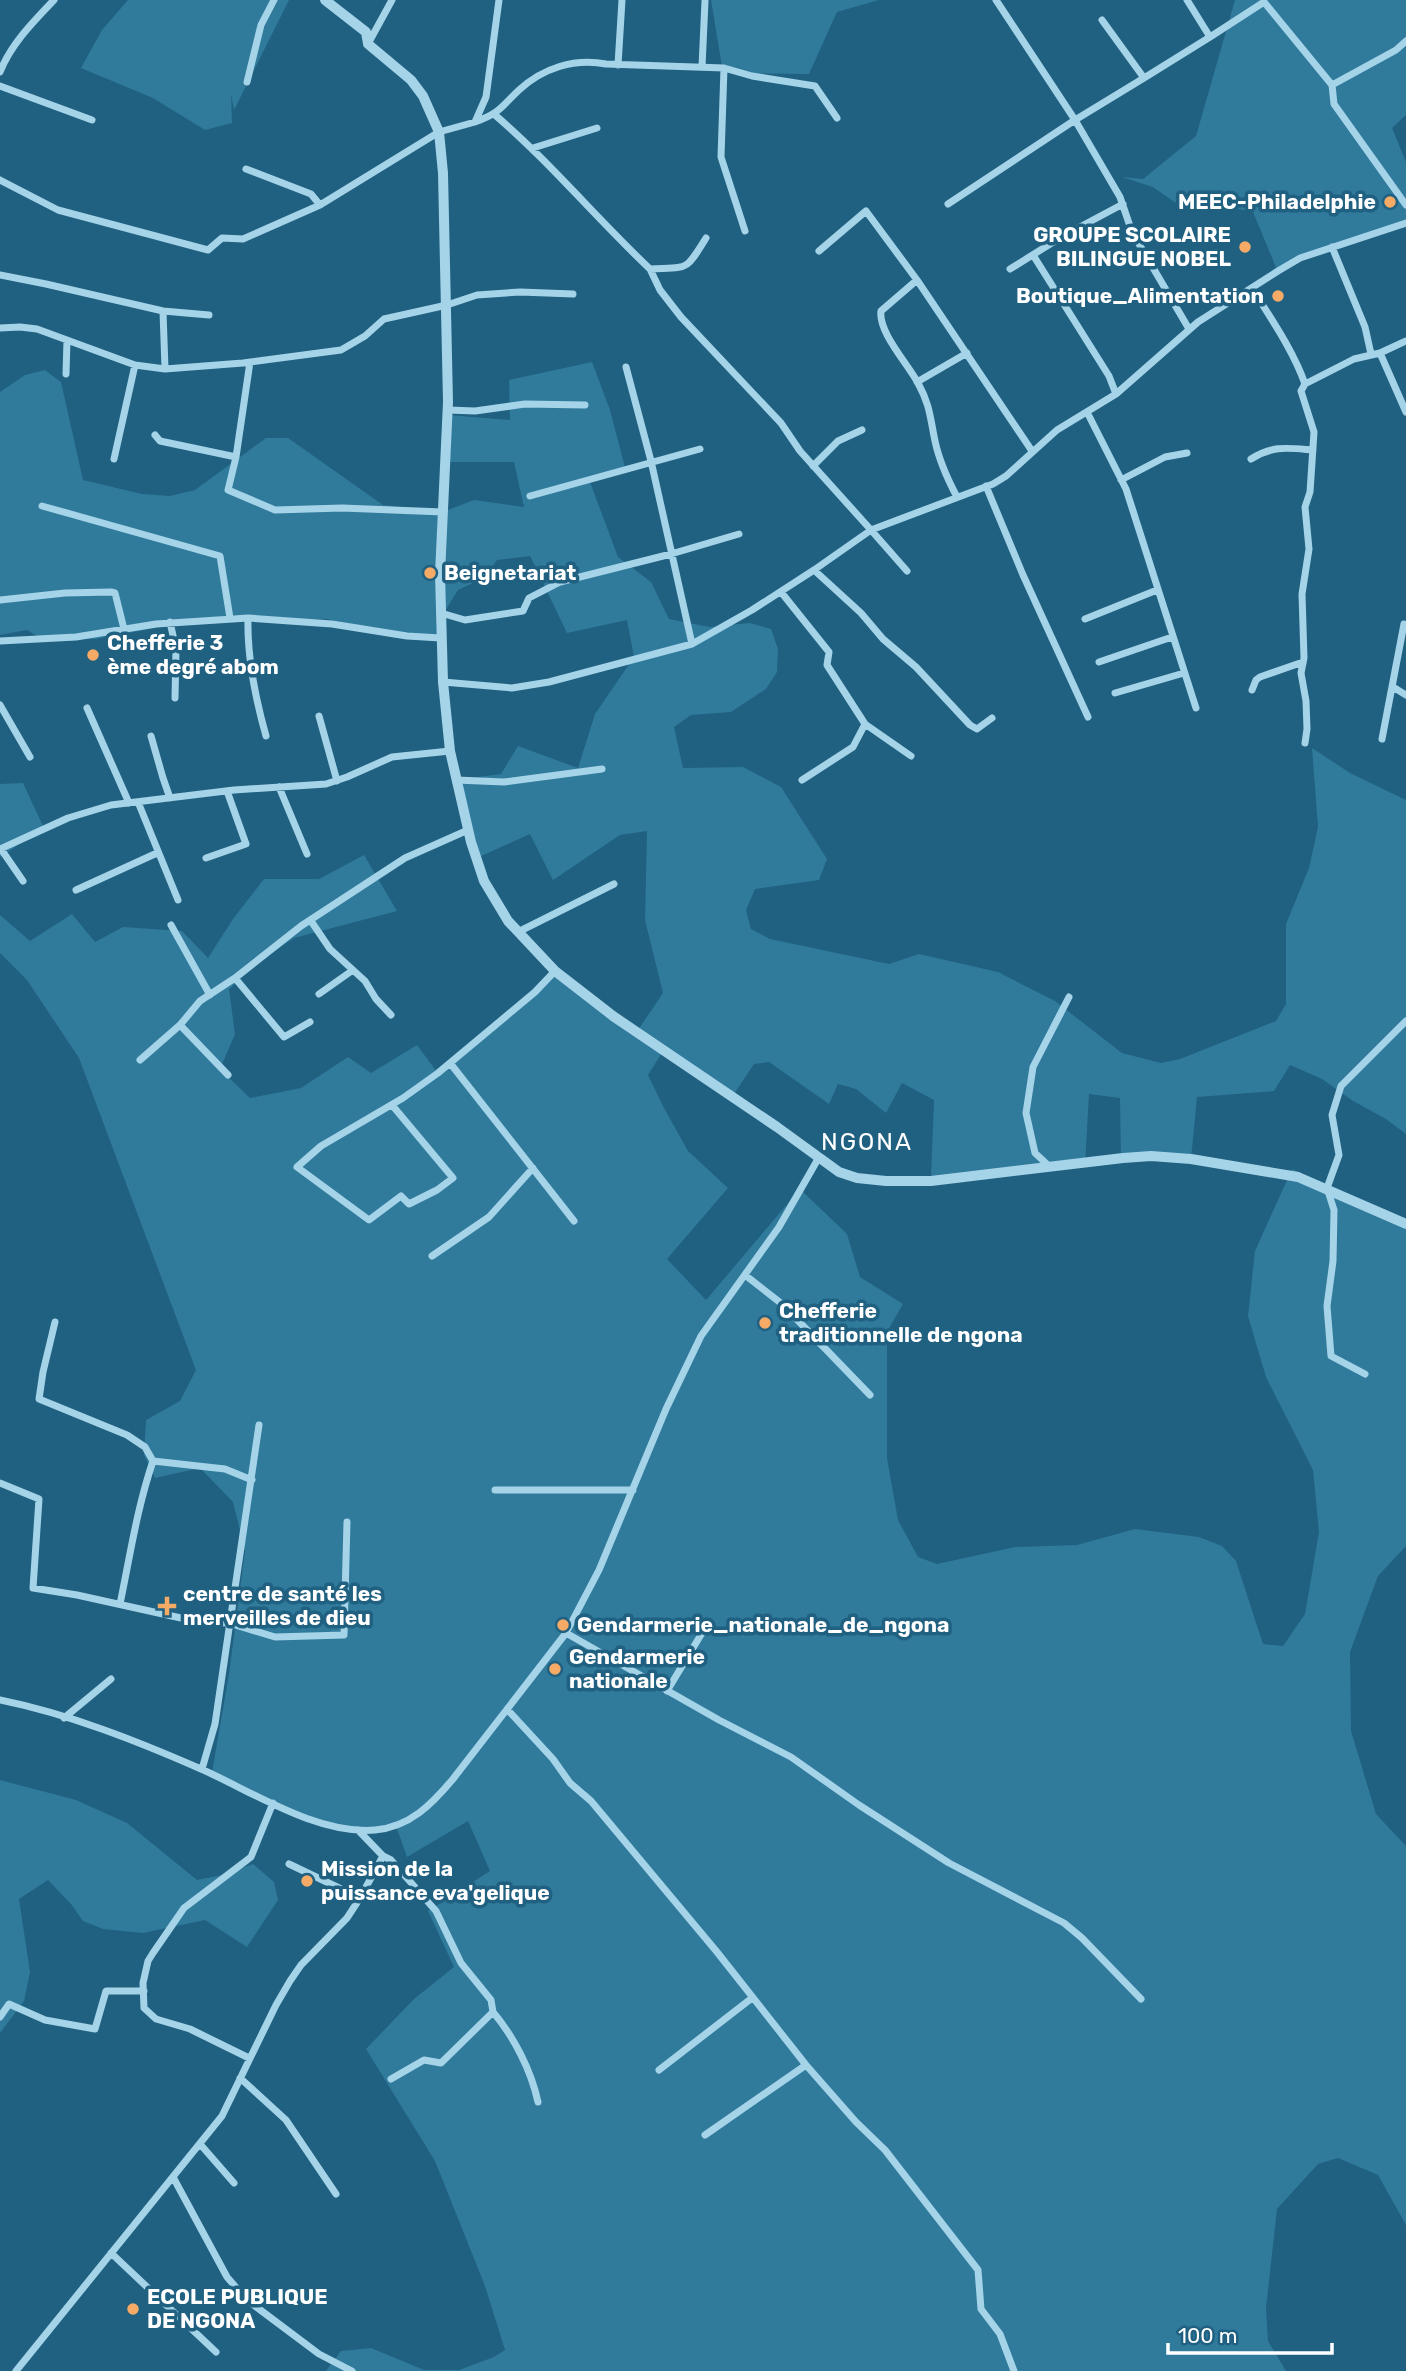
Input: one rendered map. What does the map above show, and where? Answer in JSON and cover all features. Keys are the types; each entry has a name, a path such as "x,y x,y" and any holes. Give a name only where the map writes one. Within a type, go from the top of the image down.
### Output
{"street":[{"path":"0,72 6,58 29,26 54,0"},
{"path":"247,82 261,25 274,0"},
{"path":"325,0 366,32 368,44 411,80 423,96 439,132 443,173 448,410 440,574 443,682 450,751 468,830 484,881 518,932 555,971 636,1034 777,1127 818,1159 839,1172 857,1178 886,1181 954,1179 1151,1156 1178,1157 1298,1177 1406,1224"},
{"path":"368,44 392,0"},
{"path":"475,122 486,97 499,0"},
{"path":"618,65 622,0"},
{"path":"996,0 1075,120 1123,204 1132,232 1189,329"},
{"path":"1187,0 1210,37"},
{"path":"702,67 705,1"},
{"path":"948,204 1075,120 1264,2 1332,85 1334,104 1406,205"},
{"path":"1102,20 1144,78"},
{"path":"1332,85 1396,50 1406,41"},
{"path":"0,180 58,210 208,250 222,239 243,239 320,205 439,132 495,115 534,78 573,62 724,68 752,76 815,86 836,118"},
{"path":"724,68 721,158 745,231"},
{"path":"0,86 92,120"},
{"path":"495,115 533,148 617,238 650,269 660,290 681,317 781,423 813,466 907,570"},
{"path":"533,148 597,128"},
{"path":"246,169 311,194 320,205"},
{"path":"1010,269 1123,204"},
{"path":"819,251 866,211 917,280 1032,451"},
{"path":"443,682 512,688 549,682 692,644 717,632 781,592 871,530 1006,476 1057,430 1116,394 1189,329 1300,258 1406,223"},
{"path":"650,269 686,267 706,238"},
{"path":"1332,247 1376,354 1406,412"},
{"path":"1033,255 1109,376 1116,394"},
{"path":"0,275 163,311 209,315"},
{"path":"917,280 881,310 880,316 928,404 934,441 957,497"},
{"path":"1252,288 1286,343 1305,384"},
{"path":"0,328 37,329 135,365 165,369 250,362 341,350 365,336 383,319 447,305 477,295 520,292 573,294"},
{"path":"163,311 165,369"},
{"path":"66,374 67,340"},
{"path":"1305,743 1307,729 1301,673 1302,594 1309,549 1305,507 1310,492 1314,432 1301,391 1305,384 1354,359 1376,354 1406,341"},
{"path":"917,382 967,353"},
{"path":"250,362 236,457 228,490 275,510 342,508 443,512"},
{"path":"114,459 135,365"},
{"path":"626,367 651,461 692,644"},
{"path":"448,410 475,411 525,404 585,405"},
{"path":"1087,412 1121,480 1196,708"},
{"path":"813,466 838,441 862,430"},
{"path":"155,435 160,441 236,457"},
{"path":"1251,459 1278,447 1313,450"},
{"path":"530,496 700,449"},
{"path":"1121,480 1165,457 1188,453"},
{"path":"986,486 1023,575 1088,717"},
{"path":"41,506 220,556 230,618"},
{"path":"441,613 465,620 523,611 529,598 560,582 739,534"},
{"path":"814,570 861,613 883,639 916,667 971,725 977,729 992,718"},
{"path":"1085,619 1157,590"},
{"path":"0,600 65,593 111,592 115,593 124,629"},
{"path":"781,592 829,652 827,665 866,723 911,756"},
{"path":"1382,739 1406,613"},
{"path":"0,641 76,637 170,622 230,618 332,624 397,635 441,638"},
{"path":"248,618 247,647 256,701 266,736"},
{"path":"170,622 176,649 175,698"},
{"path":"1099,662 1172,637"},
{"path":"1252,690 1256,680 1261,677 1303,662"},
{"path":"1115,693 1184,673"},
{"path":"1393,687 1406,695"},
{"path":"0,705 30,757"},
{"path":"87,708 129,803"},
{"path":"319,716 337,781"},
{"path":"802,780 853,747 866,723"},
{"path":"151,736 170,797"},
{"path":"23,881 1,849 89,810 170,797 337,781 392,757 450,751"},
{"path":"456,779 504,782 602,769"},
{"path":"279,787 307,854"},
{"path":"206,858 246,844 227,791"},
{"path":"138,803 178,900"},
{"path":"140,1060 180,1025 200,1001 311,921 405,858 468,830"},
{"path":"76,890 158,853"},
{"path":"518,932 614,884"},
{"path":"311,921 330,948 365,981 376,999 391,1015"},
{"path":"171,925 210,995"},
{"path":"319,994 353,970"},
{"path":"393,1105 453,1178 409,1204 401,1196 369,1220 297,1167 321,1146 393,1105 450,1063 535,992 555,971"},
{"path":"235,978 284,1037 310,1022"},
{"path":"1050,1167 1035,1153 1026,1114 1033,1067 1069,997"},
{"path":"1364,1374 1331,1356 1327,1306 1333,1261 1334,1210 1327,1188 1339,1155 1332,1115 1341,1086 1406,1021"},
{"path":"180,1025 228,1075"},
{"path":"450,1063 575,1221"},
{"path":"0,1700 96,1728 202,1769 273,1803 330,1825 376,1830 401,1824 421,1812 453,1779 566,1633 599,1570 666,1409 696,1346 779,1227 818,1159"},
{"path":"432,1256 489,1217 533,1168"},
{"path":"745,1275 782,1304 870,1395"},
{"path":"55,1322 39,1399 127,1435 145,1447 153,1461 140,1499 120,1604"},
{"path":"202,1769 215,1724 259,1425"},
{"path":"153,1461 225,1469 252,1480"},
{"path":"0,1483 39,1499 33,1588 187,1620 229,1623 275,1637 345,1635 347,1522"},
{"path":"495,1490 634,1490"},
{"path":"667,1690 708,1623"},
{"path":"566,1633 792,1757 859,1805 949,1863 1064,1923 1141,1999"},
{"path":"64,1718 111,1679"},
{"path":"508,1709 553,1759 570,1783 591,1801 717,1952 806,2065 856,2122 885,2150 978,2270 981,2309 1000,2334 1014,2371"},
{"path":"249,2058 190,2029 156,2019 144,2008 143,1983 148,1961 184,1908 251,1857 273,1803"},
{"path":"357,1829 383,1856 391,1860 436,1911 461,1963 491,2000 493,2012 505,2026 538,2102"},
{"path":"16,2371 222,2116 290,1981 301,1965 347,1918 383,1856"},
{"path":"289,1864 360,1898"},
{"path":"0,2017 9,2004 45,2020 94,2029 106,1992 144,1991"},
{"path":"659,2070 752,1998"},
{"path":"391,2079 424,2060 441,2063 493,2012"},
{"path":"705,2136 806,2065"},
{"path":"240,2078 286,2120 336,2194"},
{"path":"200,2144 234,2183"},
{"path":"173,2176 226,2277 247,2300 319,2354 350,2370"},
{"path":"111,2253 216,2352"}],"shaded area":[{"path":"128,0 289,0 234,110 231,94 232,123 205,130 153,98 81,68 102,30"},
{"path":"711,0 879,0 837,12 809,74 723,73"},
{"path":"1235,0 1406,0 1406,115 1392,128 1406,162 1406,223 1294,257 1277,270 1253,212 1194,200 1183,208 1153,187 1122,177 1143,179 1196,136"},
{"path":"592,362 610,410 626,471 590,482 618,557 651,582 669,619 709,627 750,623 771,629 778,649 777,672 766,689 731,712 691,715 674,727 683,768 743,767 781,787 827,859 819,880 755,889 746,910 751,929 770,939 889,964 919,954 998,972 1055,1001 1122,1053 1161,1063 1180,1059 1276,1021 1286,1004 1286,924 1309,868 1318,827 1312,748 1350,773 1406,800 1406,1134 1322,1079 1290,1065 1274,1091 1197,1097 1191,1159 1121,1162 1120,1098 1089,1094 1085,1165 931,1178 934,1100 902,1083 886,1113 856,1089 838,1084 829,1104 769,1062 754,1064 732,1097 663,1051 648,1075 688,1151 728,1188 667,1259 706,1300 800,1189 847,1234 860,1277 903,1304 887,1332 887,1458 898,1520 918,1557 937,1564 1015,1547 1077,1545 1135,1529 1199,1537 1222,1546 1236,1561 1263,1644 1283,1646 1305,1614 1319,1532 1313,1470 1266,1377 1248,1316 1255,1251 1292,1169 1406,1222 1406,1546 1378,1576 1350,1652 1351,1731 1376,1814 1406,1846 1406,2225 1378,2175 1338,2158 1318,2164 1277,2209 1266,2308 1268,2341 1286,2371 326,2371 341,2351 371,2348 424,2370 459,2370 505,2350 485,2286 435,2161 366,2049 414,1999 454,1967 428,1911 490,1871 468,1821 407,1857 396,1826 374,1830 326,1823 278,1804 212,1772 229,1674 245,1551 233,1502 200,1468 155,1478 144,1455 146,1420 180,1401 196,1370 79,1058 27,980 0,953 0,915 30,941 72,914 95,942 123,927 182,931 208,958 233,919 264,879 319,879 364,855 397,911 294,938 263,959 229,989 235,1034 220,1069 250,1098 301,1088 348,1057 371,1073 417,1045 437,1072 555,971 636,1033 663,993 645,920 647,831 620,835 553,880 530,834 479,857 456,780 501,774 518,746 578,768 595,714 634,657 627,620 567,633 530,556 497,560 484,578 458,590 442,616 440,642 327,619 288,620 247,615 228,615 200,623 177,624 95,639 44,640 27,630 0,635 0,392 25,375 45,370 61,382 83,480 142,494 170,496 195,490 266,438 288,438 383,505 443,512 474,500 524,507 514,462 445,462 448,415 510,420 509,380"},
{"path":"23,783 44,828 0,857 0,784"},
{"path":"0,1780 76,1800 127,1823 197,1880 253,1864 274,1882 278,1900 247,1947 205,1920 143,1933 103,1929 83,1921 48,1880 19,1899 30,1972 24,2001 0,2033"}],"place":[{"name":"MEEC-Philadelphie","path":"1390,202"},
{"name":"GROUPE SCOLAIRE BILINGUE NOBEL","path":"1245,247"},
{"name":"Boutique_Alimentation","path":"1278,296"},
{"name":"Beignetariat","path":"430,573"},
{"name":"Chefferie 3 ème degré abom","path":"93,655"},
{"name":"Chefferie traditionnelle de ngona","path":"765,1323"},
{"name":"centre de santé les merveilles de dieu","path":"167,1606"},
{"name":"Gendarmerie_nationale_de_ngona","path":"563,1625"},
{"name":"Gendarmerie nationale","path":"555,1669"},
{"name":"Mission de la puissance eva'gelique","path":"307,1881"},
{"name":"ECOLE PUBLIQUE DE NGONA","path":"133,2309"}],"district":[{"name":"NGONA","path":"867,1142"}]}
